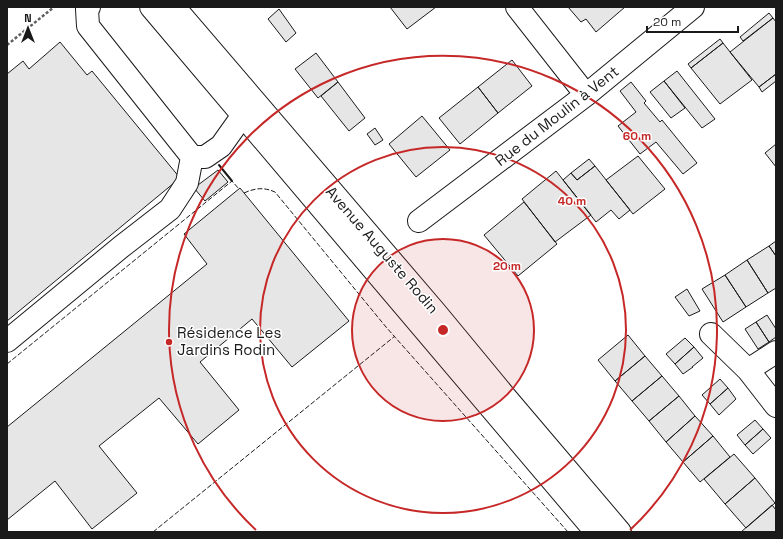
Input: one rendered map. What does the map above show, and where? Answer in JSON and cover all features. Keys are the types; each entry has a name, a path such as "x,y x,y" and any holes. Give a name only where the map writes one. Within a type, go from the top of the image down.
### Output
{"street":[{"path":"7,341 121,247 170,209 187,183 192,157 88,26 87,9 89,7"},
{"name":"Avenue Auguste Rodin","path":"150,7 596,532"},
{"name":"Avenue Auguste Rodin","path":"174,7 436,313 620,532"},
{"path":"517,7 586,95"},
{"name":"Rue du Moulin à Vent","path":"419,221 586,95 693,7"},
{"path":"192,157 205,157 221,146 242,115"},
{"path":"711,334 748,370 776,406"},
{"path":"748,370 776,352"}],"path":[{"path":"7,45 54,7"}],"building":[{"path":"390,7 436,7 407,29"},
{"path":"568,7 625,7 596,32 586,19 581,22"},
{"path":"279,9 296,33 286,42 268,19"},
{"path":"769,13 773,18 743,41 740,37"},
{"path":"773,18 776,22 776,74 759,87 730,52"},
{"path":"720,39 723,43 691,68 688,64"},
{"path":"60,42 87,75 92,71 180,178 7,321 7,74 23,61 29,69"},
{"path":"723,43 752,80 720,104 691,68"},
{"path":"316,53 338,82 318,98 295,69"},
{"path":"512,60 532,86 498,113 478,87"},
{"path":"677,71 715,119 702,128 664,81"},
{"path":"776,74 776,81 762,92 759,87"},
{"path":"664,81 685,108 671,118 650,92"},
{"path":"338,82 365,118 349,131 321,96"},
{"path":"631,82 646,101 644,103 660,122 662,120 697,163 683,174 656,142 640,154 618,126 636,112 620,91"},
{"path":"478,87 498,113 460,144 439,118"},
{"path":"422,116 450,150 416,177 389,144"},
{"path":"375,128 383,140 375,145 367,134"},
{"path":"776,144 776,167 765,153"},
{"path":"638,156 665,189 633,214 606,180"},
{"path":"589,159 595,166 577,180 571,173"},
{"path":"595,166 630,210 619,219 611,210 596,222 563,180 571,173 577,180"},
{"path":"218,170 228,182 205,201 194,188"},
{"path":"556,171 591,215 555,242 522,199"},
{"name":"Résidence Les Jardins Rodin","path":"240,188 349,321 292,367 252,319 200,362 239,410 198,444 159,398 99,446 137,493 92,529 55,481 7,520 7,427 207,264 184,234"},
{"path":"524,202 557,244 518,276 484,235"},
{"path":"776,241 776,256 769,246"},
{"path":"769,246 776,256 776,288 768,293 747,260"},
{"path":"747,260 768,293 746,307 725,275"},
{"path":"725,275 746,307 723,322 702,289"},
{"path":"687,289 700,311 689,316 675,297"},
{"path":"767,315 776,329 776,337 769,342 756,322"},
{"path":"756,322 769,342 758,349 745,329"},
{"path":"628,335 645,356 615,381 598,360"},
{"path":"685,338 694,347 675,364 666,354"},
{"path":"694,347 703,358 683,374 675,364"},
{"path":"645,356 662,376 632,401 615,381"},
{"path":"662,376 679,396 649,421 632,401"},
{"path":"720,379 728,388 710,404 702,395"},
{"path":"728,388 736,399 719,415 710,404"},
{"path":"679,396 695,416 666,442 649,421"},
{"path":"695,416 713,436 683,462 666,442"},
{"path":"755,420 763,429 745,445 737,435"},
{"path":"763,429 771,438 753,454 745,445"},
{"path":"713,436 730,457 700,482 683,462"},
{"path":"734,454 755,478 725,504 704,479"},
{"path":"755,478 775,503 746,528 725,504"},
{"path":"772,505 776,510 776,532 741,532"}],"fence":[{"path":"7,364 232,181 239,189"},
{"path":"244,193 260,189 267,189 275,192 386,327 568,532"},
{"path":"153,532 395,336"}],"wall":[{"path":"219,165 232,181"}],"place":[{"name":"Résidence Les Jardins Rodin","path":"169,342"}]}
